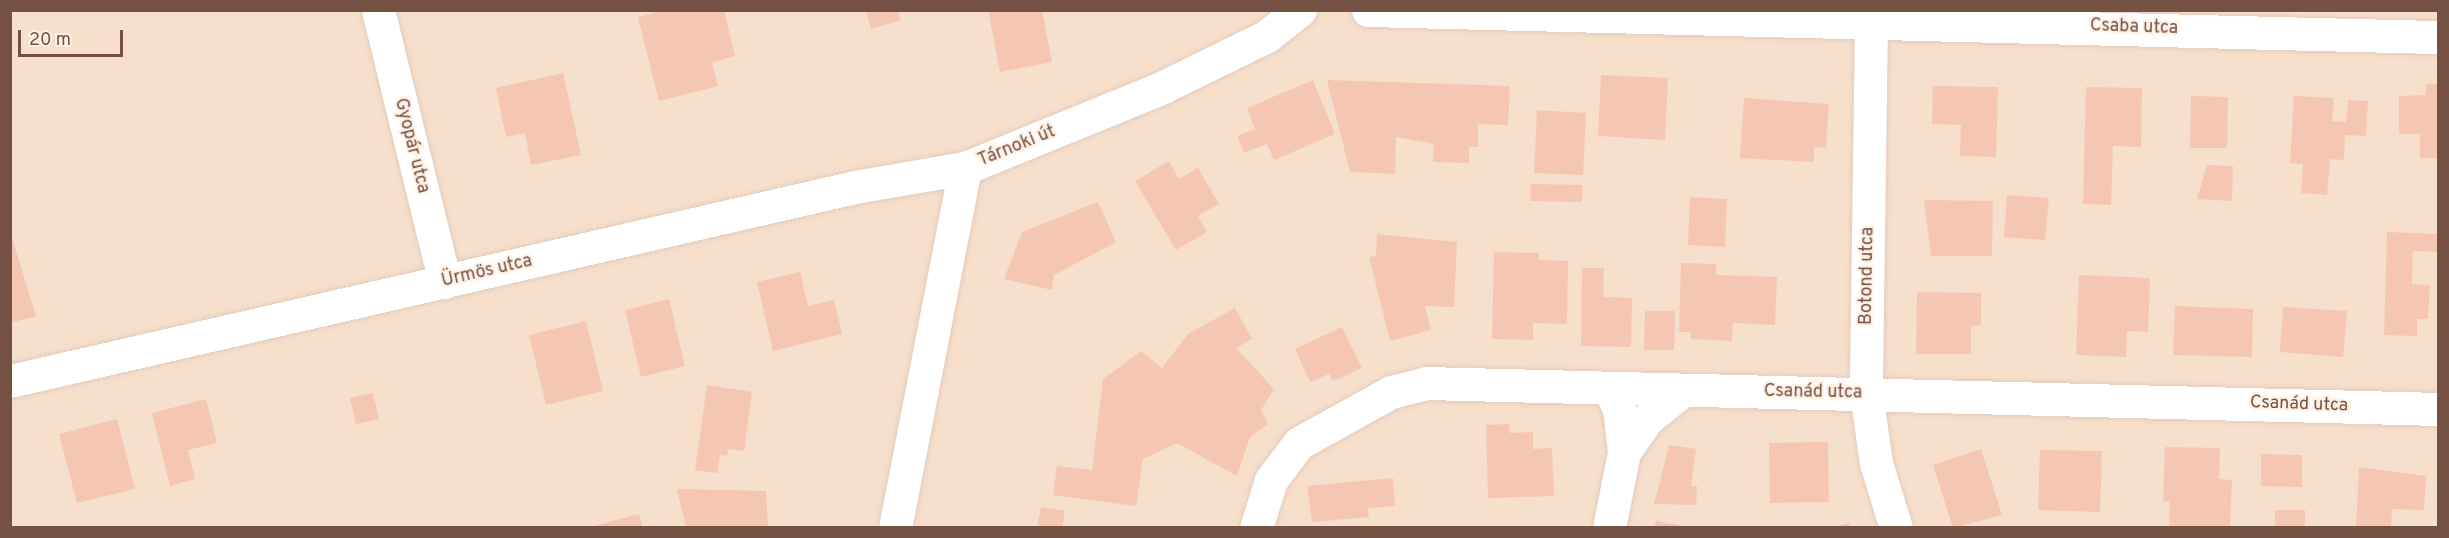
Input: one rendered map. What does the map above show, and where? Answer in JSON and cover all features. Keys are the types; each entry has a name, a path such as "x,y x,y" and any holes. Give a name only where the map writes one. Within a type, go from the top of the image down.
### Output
{"street":[{"name":"Gyopár utca","path":"378,10 445,282"},
{"name":"Tárnoki út","path":"895,528 965,168 1163,87 1267,36 1300,10"},
{"name":"Csaba utca","path":"1387,12 1871,20 2439,37"},
{"name":"Botond utca","path":"1871,20 1866,393 1876,463 1896,528"},
{"name":"Ürmös utca","path":"10,381 855,187 965,168"},
{"name":"Csanád utca","path":"1256,528 1282,459 1329,423 1391,392 1444,382 1610,390 1866,393 2439,409"},
{"path":"1609,528 1624,452 1619,409 1610,390"},
{"path":"1624,452 1647,419 1682,391"}],"shaded area":[{"path":"11,11 2438,11 2438,527 11,527"}],"building":[{"path":"665,10 724,10 735,56 712,62 718,86 659,101 638,17"},
{"path":"866,10 898,10 901,20 871,29"},
{"path":"988,10 1042,10 1052,62 1000,72"},
{"path":"563,73 581,155 531,165 525,133 506,137 496,88"},
{"path":"1601,75 1668,78 1665,140 1598,136"},
{"path":"1313,80 1335,134 1274,160 1267,144 1244,153 1237,136 1255,129 1247,108"},
{"path":"1327,80 1510,86 1508,125 1478,124 1478,147 1469,147 1469,163 1433,162 1434,144 1396,137 1395,174 1350,172"},
{"path":"2426,84 2438,84 2438,158 2420,158 2420,134 2399,134 2399,96 2426,95"},
{"path":"1933,86 1998,87 1996,157 1960,156 1961,125 1932,124"},
{"path":"2086,87 2142,88 2141,147 2113,146 2111,205 2083,204"},
{"path":"2191,96 2228,97 2227,148 2190,148"},
{"path":"2294,96 2334,98 2332,121 2346,122 2348,100 2368,101 2366,136 2345,135 2344,160 2330,159 2327,195 2301,193 2303,164 2290,163"},
{"path":"1744,98 1829,104 1826,148 1814,147 1814,162 1740,158"},
{"path":"1537,110 1586,113 1583,175 1534,173"},
{"path":"1169,161 1179,179 1198,168 1219,204 1198,216 1207,232 1176,250 1135,181"},
{"path":"2207,165 2233,166 2232,201 2197,199"},
{"path":"1531,184 1582,185 1582,202 1530,201"},
{"path":"2007,195 2049,198 2045,240 2004,237"},
{"path":"1690,197 1727,199 1725,247 1688,245"},
{"path":"1924,200 1993,201 1992,256 1931,256"},
{"path":"1098,202 1116,242 1054,275 1052,290 1004,279 1022,232"},
{"path":"10,231 36,316 10,323"},
{"path":"2387,232 2438,234 2438,252 2413,251 2412,284 2430,285 2428,319 2417,319 2417,336 2384,335"},
{"path":"1377,234 1457,242 1454,307 1425,306 1431,330 1390,341 1369,257 1376,256"},
{"path":"1494,252 1539,253 1539,260 1568,261 1567,324 1533,323 1533,340 1492,339"},
{"path":"1681,263 1716,264 1716,275 1777,277 1775,325 1733,323 1732,341 1691,339 1691,332 1679,332"},
{"path":"1582,268 1604,268 1603,297 1632,298 1631,347 1581,346"},
{"path":"800,272 808,306 834,300 842,334 773,351 757,282"},
{"path":"2079,275 2150,278 2148,332 2127,331 2126,357 2076,355"},
{"path":"1917,292 1981,293 1981,325 1971,326 1971,354 1916,354"},
{"path":"669,299 685,366 641,377 625,310"},
{"path":"2175,306 2253,309 2252,357 2173,355"},
{"path":"2283,307 2347,311 2343,357 2280,352"},
{"path":"1235,308 1252,339 1236,348 1274,389 1261,410 1268,424 1250,437 1237,476 1177,443 1143,459 1136,506 1053,495 1057,466 1092,470 1103,379 1141,351 1162,368 1188,334"},
{"path":"1645,311 1675,311 1674,350 1644,350"},
{"path":"586,321 603,391 546,405 529,335"},
{"path":"1342,327 1362,368 1333,381 1329,374 1310,382 1295,349"},
{"path":"707,385 752,392 744,451 728,449 727,456 720,455 717,473 695,470"},
{"path":"373,393 379,419 356,424 350,398"},
{"path":"206,399 217,443 188,450 195,479 170,486 152,413"},
{"path":"117,419 135,489 77,503 59,434"},
{"path":"1509,424 1510,433 1533,432 1533,449 1552,448 1554,496 1488,498 1486,425"},
{"path":"1828,442 1829,502 1770,503 1769,443"},
{"path":"1669,445 1696,449 1691,486 1697,486 1696,505 1654,504"},
{"path":"2165,447 2220,448 2219,479 2232,480 2230,528 2169,528 2170,501 2163,501"},
{"path":"1981,449 2002,515 1953,528 1933,465"},
{"path":"2040,450 2102,451 2100,512 2038,510"},
{"path":"2261,454 2302,455 2302,487 2261,486"},
{"path":"2359,467 2426,476 2424,510 2392,509 2391,528 2356,528"},
{"path":"1393,478 1395,506 1368,508 1369,517 1312,522 1307,486"},
{"path":"677,489 766,491 768,528 686,528"},
{"path":"1041,507 1065,511 1062,528 1037,528"},
{"path":"2275,510 2305,510 2305,528 2275,528"},
{"path":"639,514 643,528 590,528 590,527"},
{"path":"1656,521 1684,526 1684,528 1654,528"},
{"path":"1849,523 1850,528 1836,528 1836,527"}]}
